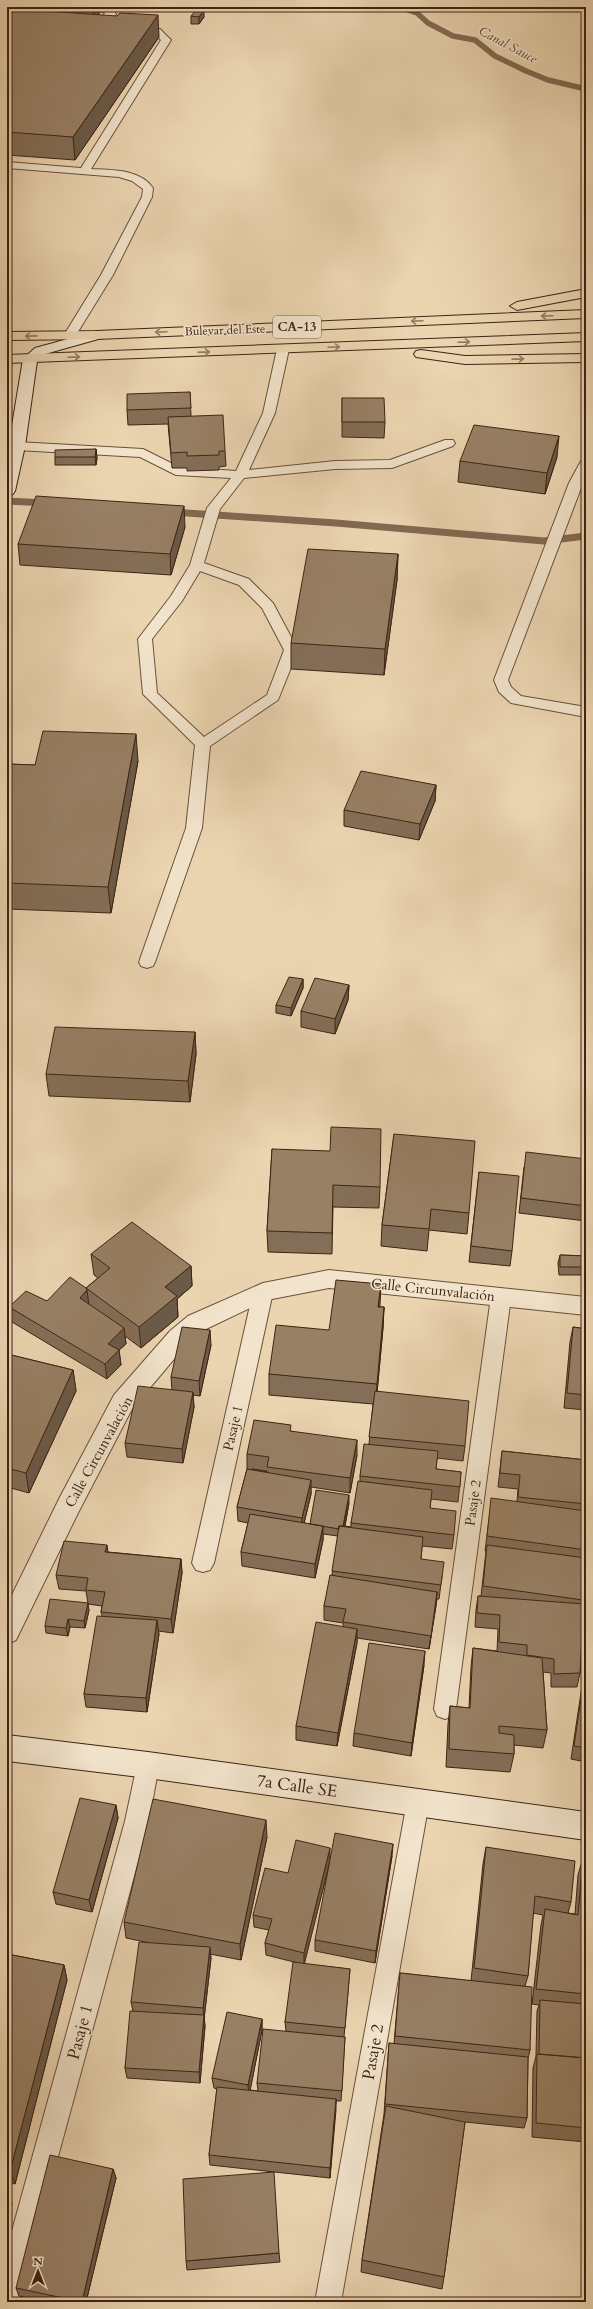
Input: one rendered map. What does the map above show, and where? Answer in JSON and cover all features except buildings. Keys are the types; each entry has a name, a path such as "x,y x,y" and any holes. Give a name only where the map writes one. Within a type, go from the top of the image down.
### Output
{"highway":[{"path":"448,320 586,292"},
{"name":"Bulevar del Este","path":"7,336 97,335 586,314"},
{"name":"Bulevar del Este","path":"7,359 586,337"},
{"path":"383,345 464,360 586,358"}],"street":[{"path":"7,491 17,446 30,359 40,351 97,335"},
{"name":"Calle Circunvalación","path":"7,1632 69,1505 123,1402 178,1338 196,1323 263,1292 329,1280 586,1306"},
{"name":"7a Calle SE","path":"7,1748 418,1802 586,1826"}],"lane":[{"path":"88,7 109,10 111,14 104,26"},
{"path":"84,171 166,40 164,35 158,31 128,28"},
{"path":"7,165 84,171 134,177 144,182 148,188 148,197 107,275 70,335"},
{"path":"203,744 150,694 144,639 177,598 197,565 204,535 214,508 240,475 269,413 283,349"},
{"path":"17,446 143,453 176,471 240,475 335,465 392,464 449,443"},
{"path":"586,467 501,680 504,689 516,700 586,712"},
{"path":"197,565 244,582 268,606 291,650 273,697 203,744"},
{"path":"147,962 194,828 203,744"},
{"name":"Pasaje 1","path":"203,1563 263,1292"},
{"name":"Pasaje 2","path":"445,1709 501,1297"},
{"name":"Pasaje 1","path":"7,2297 137,1821 148,1766"},
{"name":"Pasaje 2","path":"328,2302 418,1802"}],"waterway":[{"name":"Canal Sauce","path":"399,7 417,13 428,23 453,36 475,40 495,56 526,71 548,80 586,89"},
{"path":"7,501 46,503"},
{"path":"172,512 336,523 544,541 586,536"}]}
